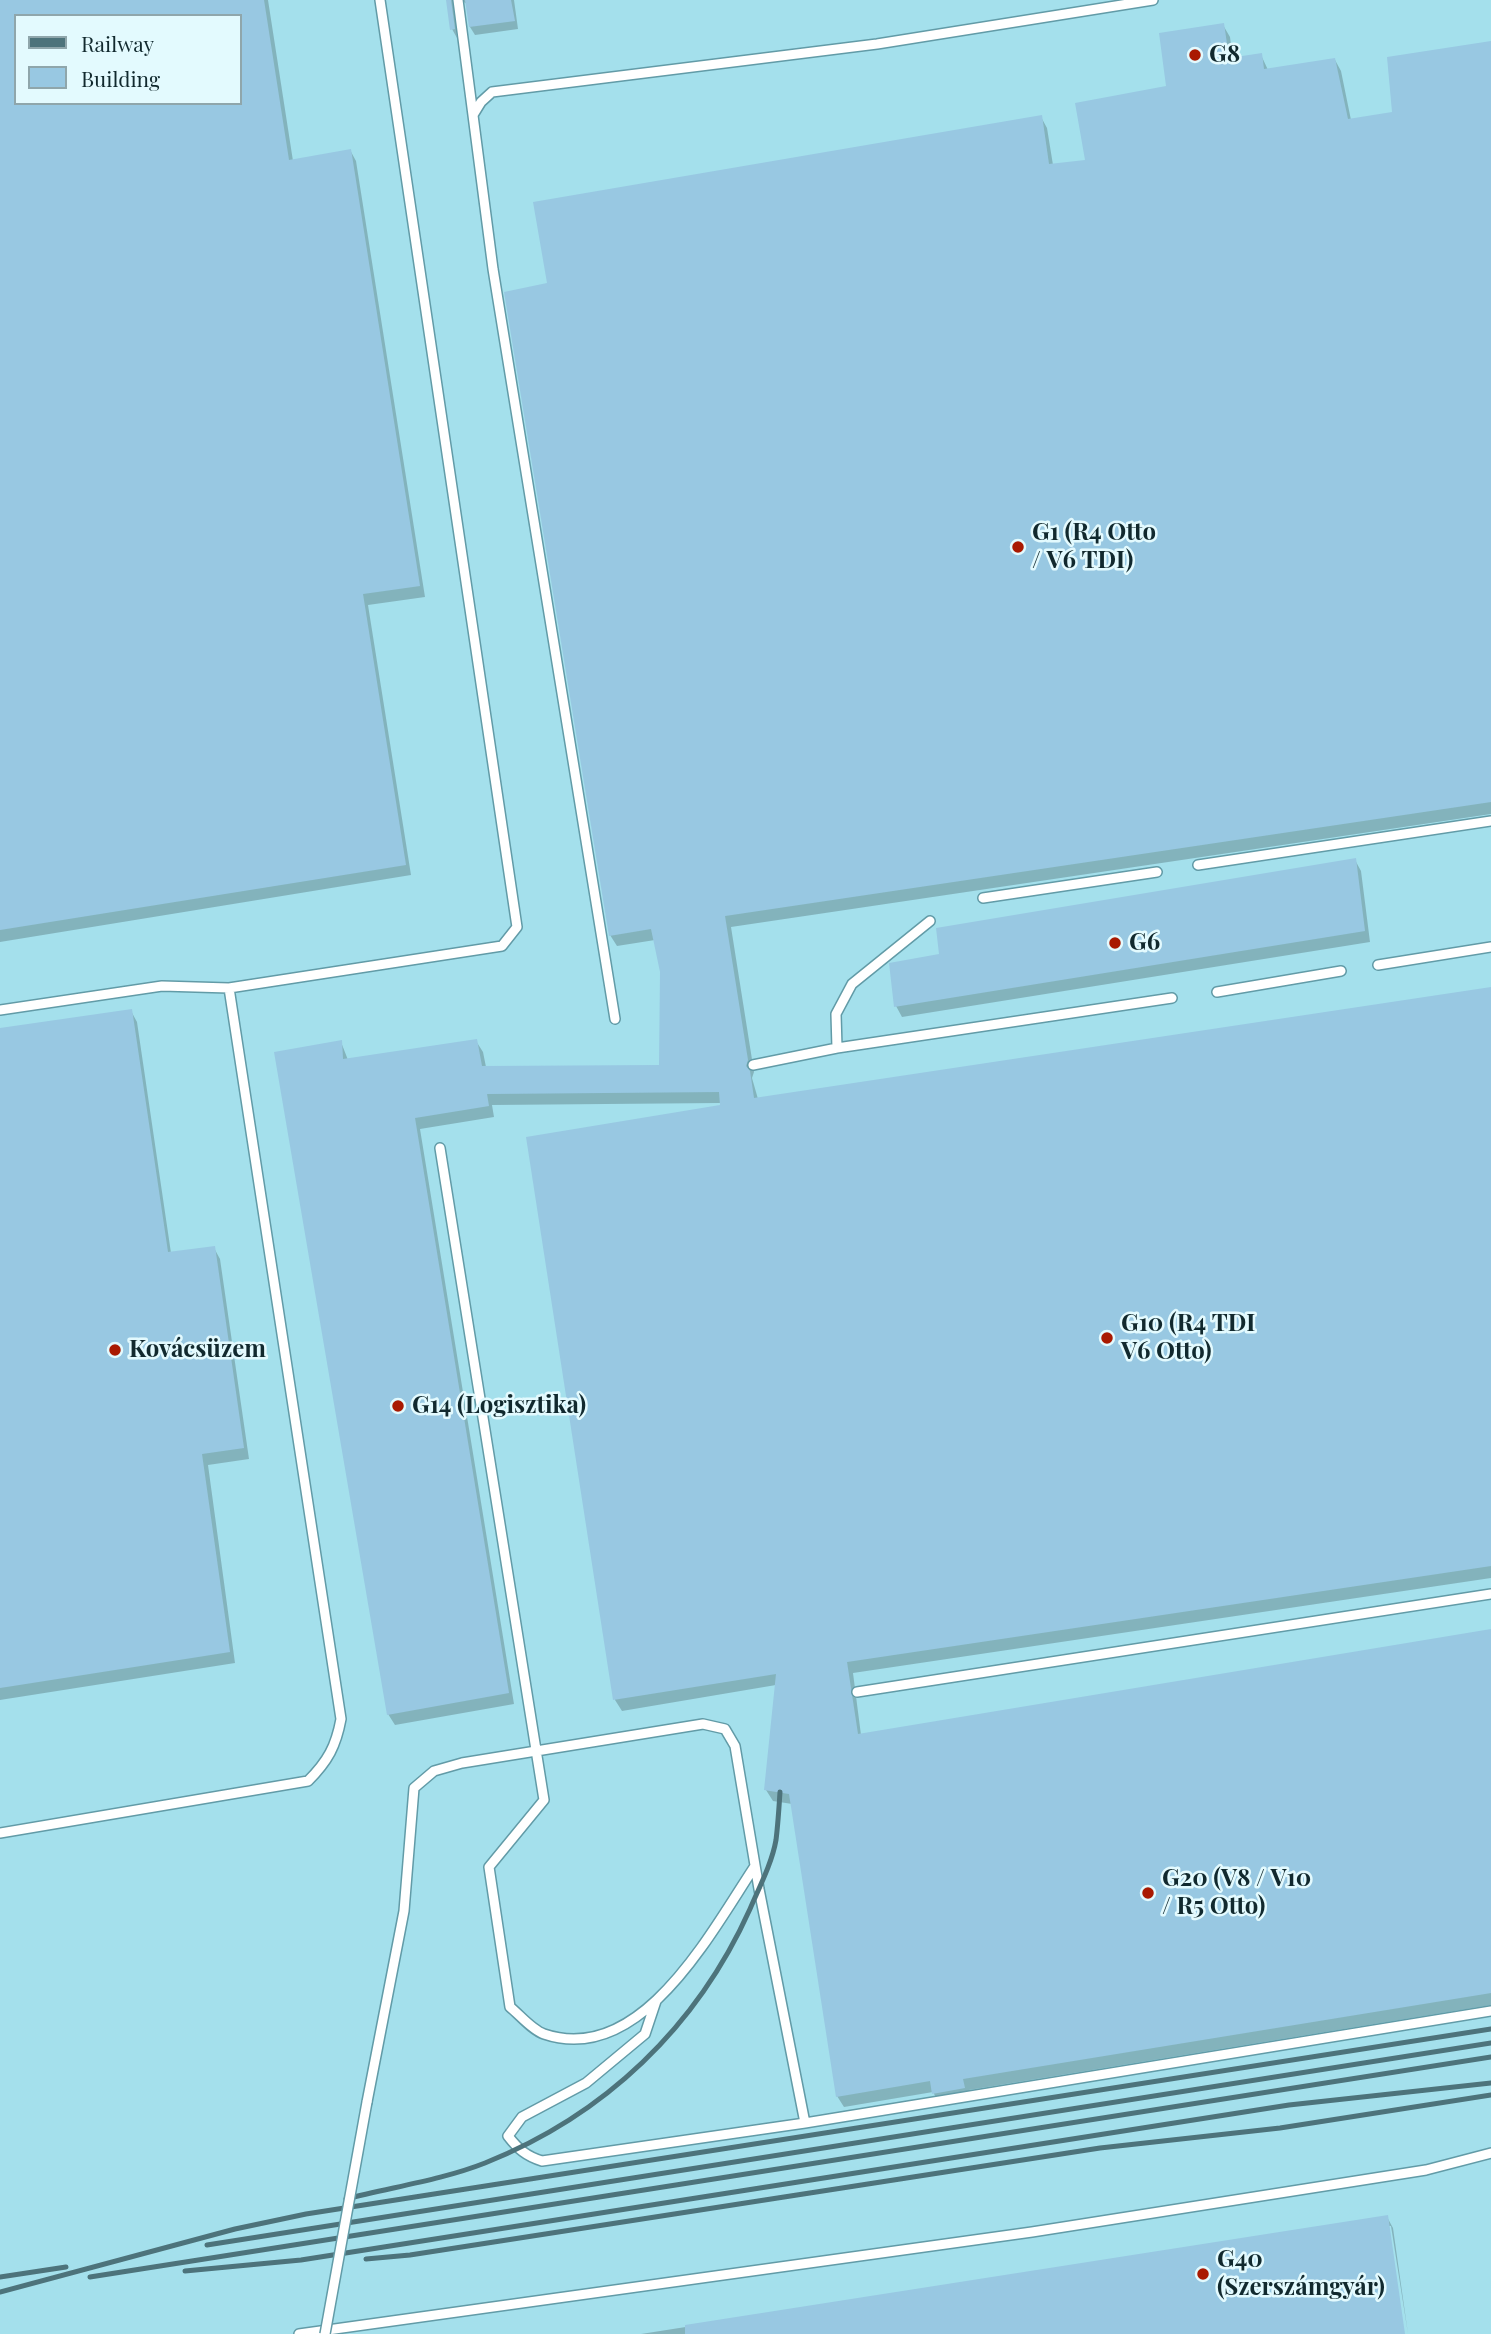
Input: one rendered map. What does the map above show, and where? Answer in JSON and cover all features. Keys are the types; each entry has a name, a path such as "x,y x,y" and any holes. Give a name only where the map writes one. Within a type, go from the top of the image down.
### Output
{"lane":[{"path":"0,1010 162,986 229,988 502,946 517,927 380,0"},
{"path":"458,0 495,282 615,1018"},
{"path":"473,115 481,102 492,92 877,44 1153,0"},
{"path":"1198,866 1491,821"},
{"path":"983,898 1157,872"},
{"path":"837,1048 836,1014 852,984 930,921"},
{"path":"1378,965 1491,947"},
{"path":"1217,992 1341,971"},
{"path":"0,1833 308,1781 326,1763 337,1744 341,1719 229,988"},
{"path":"753,1065 837,1048 1172,998"},
{"path":"440,1148 544,1800 489,1867 510,2007 542,2033 580,2040 627,2025 656,2001 697,1954 755,1866"},
{"path":"857,1692 1491,1594"},
{"path":"325,2334 404,1910 414,1788 434,1771 537,1750 703,1724 725,1729 735,1746 755,1866 805,2123"},
{"path":"656,2001 645,2034 586,2082 522,2117 508,2136 517,2148 529,2157 542,2161 805,2123 1491,2011"},
{"path":"299,2334 349,2330 1045,2230 1426,2170 1491,2153"}],"building":[{"path":"0,0 264,0 289,160 351,149 420,586 363,594 406,865 0,930"},
{"path":"446,0 451,0 455,29 450,30"},
{"path":"465,0 511,0 515,21 469,27"},
{"path":"1224,23 1229,58 1262,53 1264,69 1335,58 1348,119 1392,112 1387,57 1491,41 1491,802 725,916 748,1060 746,1066 750,1071 754,1098 1491,987 1491,1566 847,1662 858,1734 1491,1629 1491,1993 963,2079 965,2088 932,2094 930,2081 836,2097 789,1794 764,1790 776,1674 613,1700 526,1137 720,1105 719,1092 487,1094 489,1106 415,1118 509,1693 387,1715 274,1052 342,1040 343,1059 477,1039 482,1066 659,1065 660,972 651,929 609,936 504,292 547,283 533,202 1042,115 1049,164 1085,160 1075,103 1166,86 1159,33"},
{"name":"G6","path":"1356,858 1365,931 894,1007 889,963 939,954 936,928"},
{"name":"Kovácsüzem","path":"132,1009 168,1252 215,1246 244,1448 202,1454 230,1652 0,1688 0,1028"},
{"name":"G40 (Szerszámgyár)","path":"1388,2215 1405,2334 685,2334 685,2325"}],"railway":[{"path":"346,2199 469,2169 529,2143 570,2120 608,2093 643,2062 675,2029 703,1992 750,1909 772,1858 780,1792"},
{"path":"0,2292 235,2229 306,2214 1491,2029"},
{"path":"207,2245 1491,2043"},
{"path":"90,2277 1491,2057"},
{"path":"185,2271 301,2260 1289,2105 1491,2083"},
{"path":"366,2259 410,2255 1100,2148 1280,2128 1491,2095"},
{"path":"0,2277 66,2267"}],"place":[{"name":"G8","path":"1195,55"},
{"name":"G1 (R4 Otto / V6 TDI)","path":"1018,547"},
{"name":"G6","path":"1115,943"},
{"name":"G10 (R4 TDI V6 Otto)","path":"1107,1338"},
{"name":"Kovácsüzem","path":"115,1350"},
{"name":"G14 (Logisztika)","path":"398,1406"},
{"name":"G20 (V8 / V10 / R5 Otto)","path":"1148,1893"},
{"name":"G40 (Szerszámgyár)","path":"1203,2274"}]}
